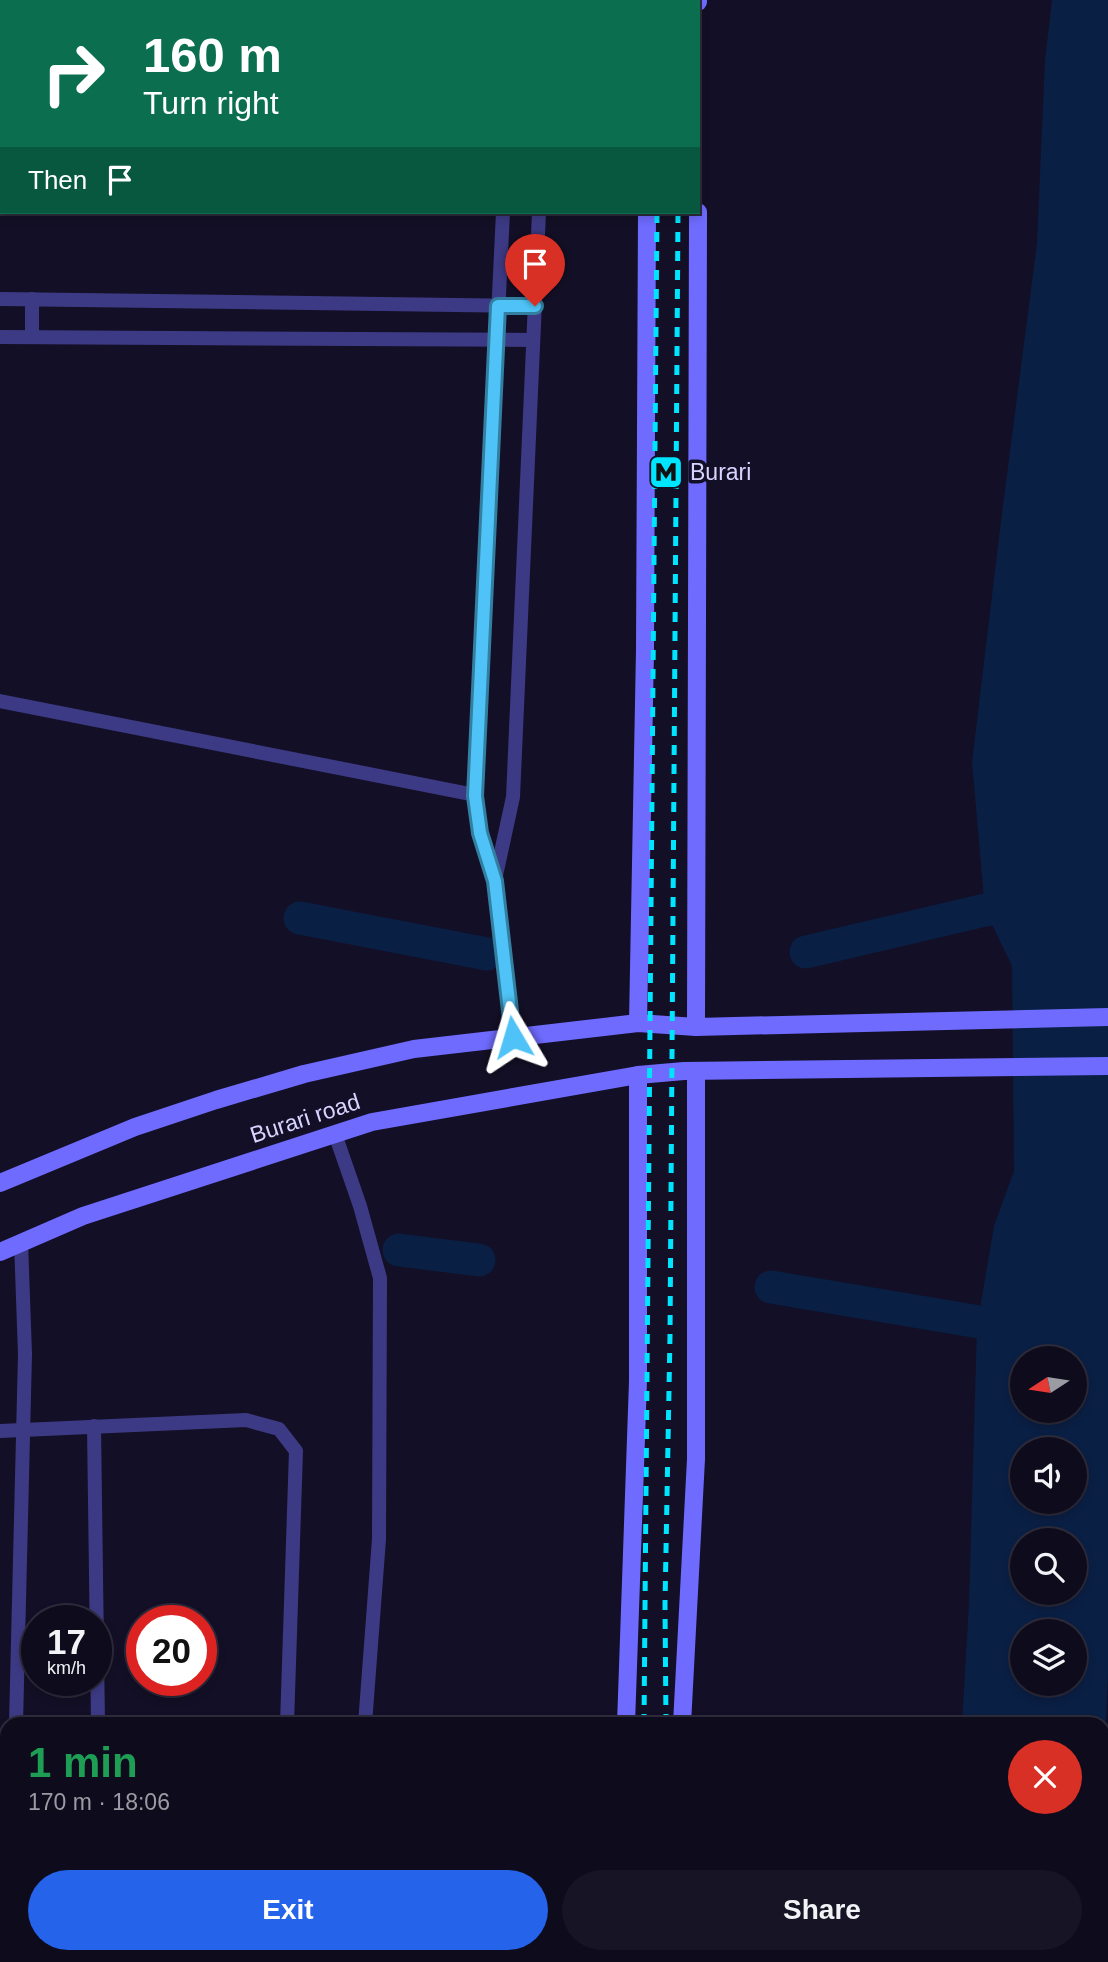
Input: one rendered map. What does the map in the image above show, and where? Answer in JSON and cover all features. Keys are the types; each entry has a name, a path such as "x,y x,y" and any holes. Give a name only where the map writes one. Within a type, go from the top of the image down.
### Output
{"main road":[{"path":"638,1023 645,650 647,214"},
{"path":"696,1027 698,214"},
{"name":"Burari road","path":"0,1183 135,1127 304,1074 414,1049 638,1023 696,1027 1108,1017"},
{"name":"Burari road","path":"0,1252 83,1216 372,1122 638,1075 696,1071 1108,1066"},
{"path":"682,1717 696,1459 696,1071"},
{"path":"626,1717 638,1381 638,1075"}],"lane":[{"path":"503,214 475,796 480,833 495,881 513,1037"},
{"path":"495,881 513,797 539,214"},
{"path":"0,299 535,306"},
{"path":"32,299 32,337"},
{"path":"0,337 533,340"},
{"path":"0,701 475,796"},
{"path":"335,1134 360,1206 380,1278 379,1539 366,1717"},
{"path":"16,1717 25,1354 21,1242"},
{"path":"0,1431 246,1420 279,1429 296,1451 287,1717"},
{"path":"94,1426 99,1717"}],"water":[{"path":"1052,0 1108,0 1106,1717 962,1717 969,1603 977,1326 994,1226 1014,1171 1012,966 985,910 972,762 1037,243 1045,60"}],"waterway":[{"path":"806,952 985,910 1108,895"},
{"path":"300,918 487,954"},
{"path":"399,1250 479,1260"},
{"path":"771,1287 1021,1329"}],"railway":[{"path":"644,1717 657,214"},
{"path":"666,1717 678,214"}],"place":[{"name":"Burari","path":"666,472"}],"route":[{"path":"513,1037 495,881 480,833 475,796 498,306 535,306"}]}
